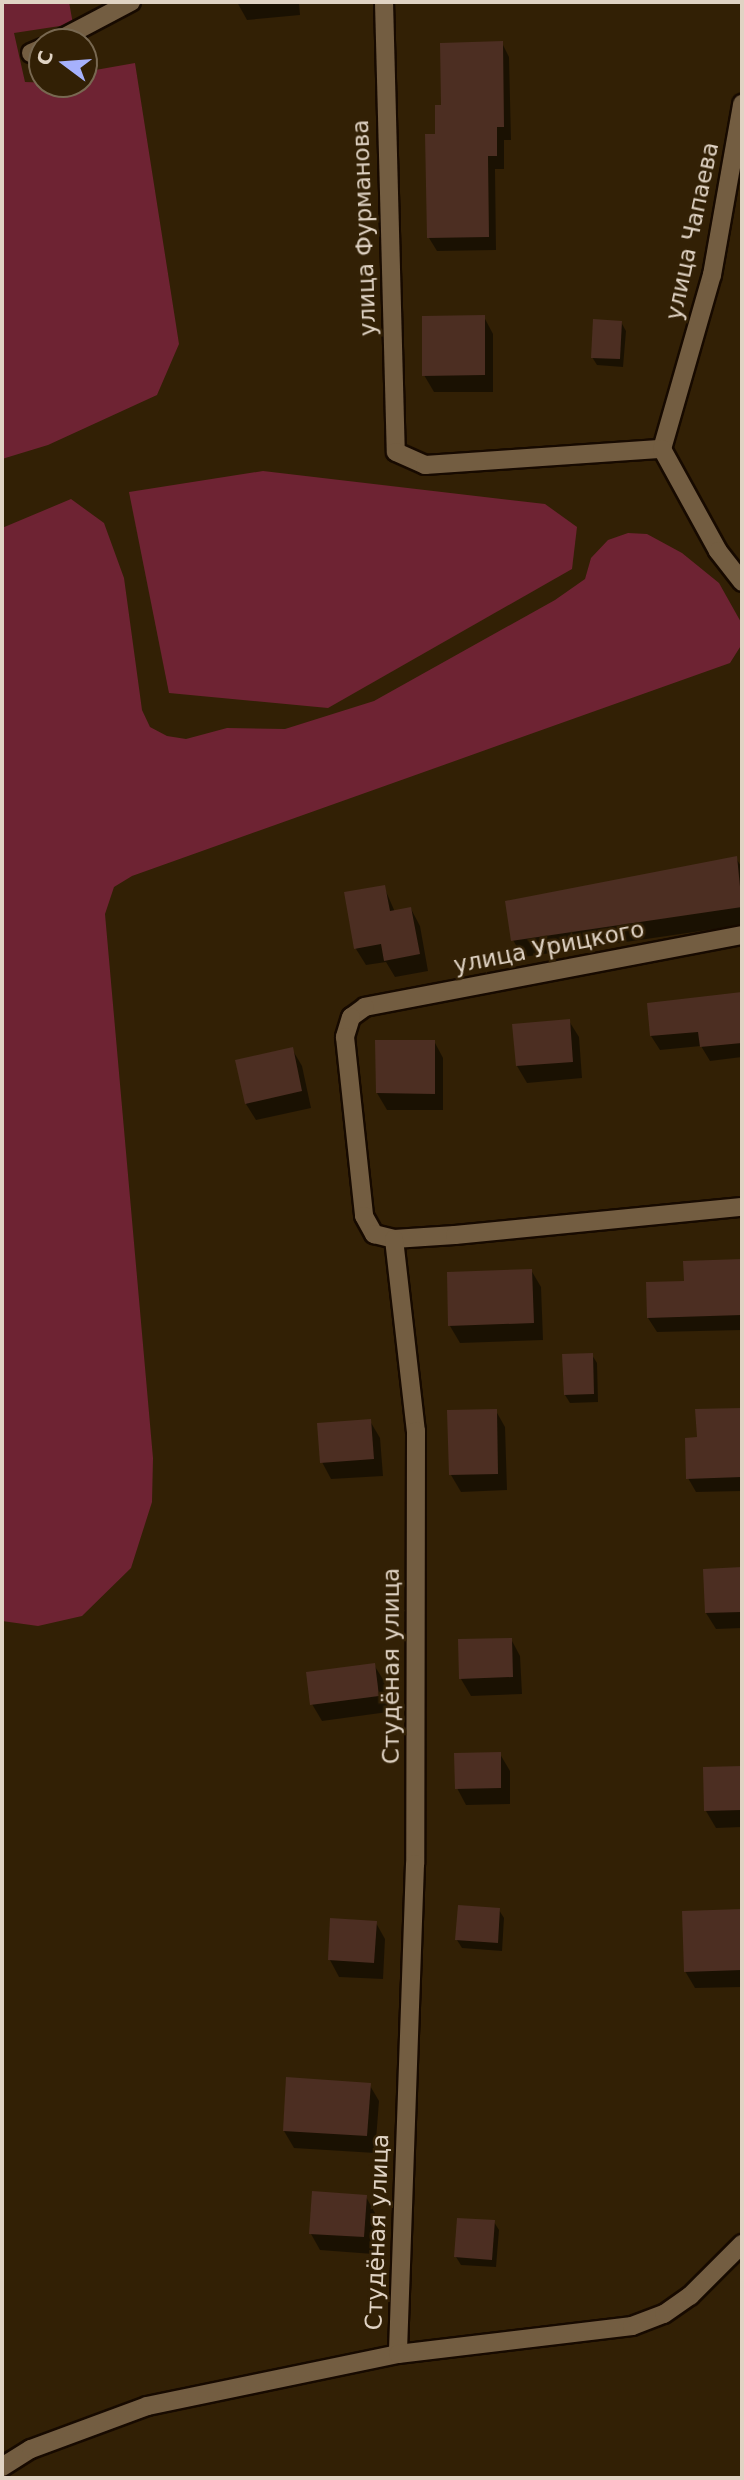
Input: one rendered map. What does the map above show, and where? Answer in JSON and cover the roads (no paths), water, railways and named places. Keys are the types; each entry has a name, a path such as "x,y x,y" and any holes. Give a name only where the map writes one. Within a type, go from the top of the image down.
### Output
{"street":[{"path":"82,28 131,2"},
{"name":"улица Фурманова","path":"384,2 396,452 425,465 662,449"},
{"name":"улица Чапаева","path":"662,449 712,275 742,104"},
{"path":"662,449 718,551 742,582"},
{"name":"улица Урицкого","path":"394,1239 374,1234 364,1216 345,1037 351,1017 365,1007 742,935"},
{"path":"394,1239 742,1207"},
{"name":"Студёная улица","path":"394,1239 416,1431 415,1864 398,2354"},
{"path":"2,2467 31,2449 147,2406 398,2354 632,2326 664,2315 690,2296 742,2244"}]}
